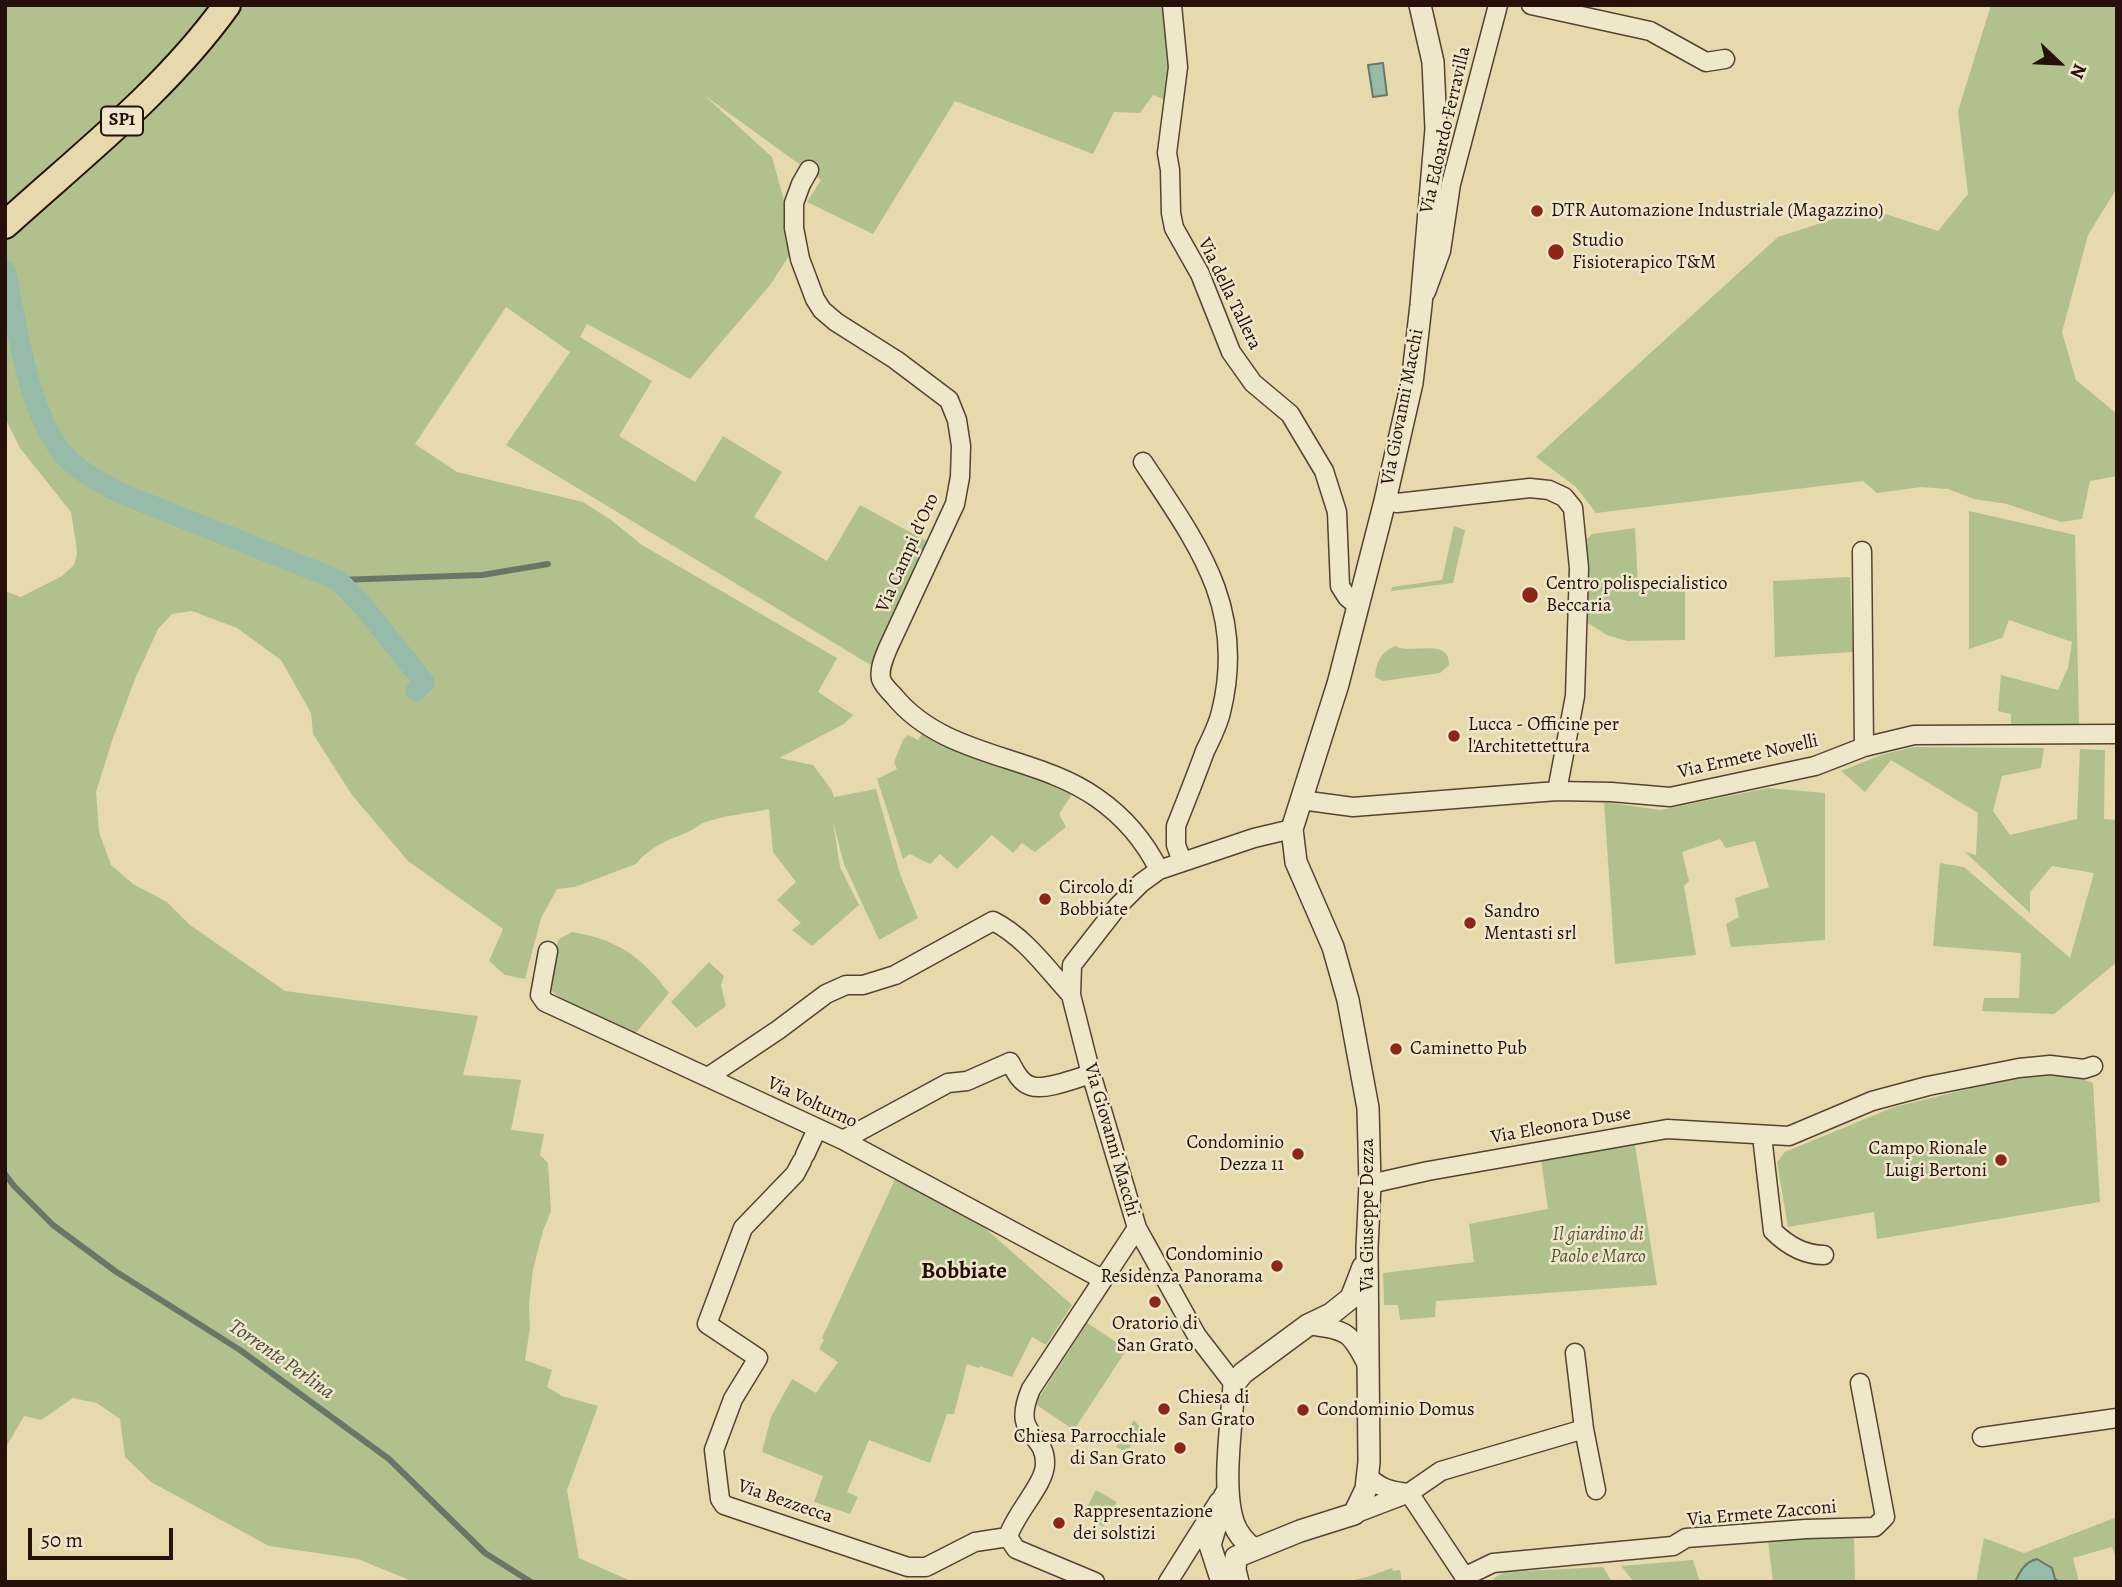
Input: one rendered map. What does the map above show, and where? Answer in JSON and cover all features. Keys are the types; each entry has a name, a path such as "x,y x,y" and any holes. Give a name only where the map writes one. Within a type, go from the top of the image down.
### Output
{"main road":[{"name":"SP1","path":"5,225 108,136 201,42 228,5"}],"street":[{"name":"Via della Tallera","path":"1172,5 1178,67 1167,153 1174,228 1200,274 1231,352 1253,383 1290,414 1324,471 1337,512 1340,586 1358,606"},
{"name":"Via Giovanni Macchi","path":"1301,800 1338,684 1412,383 1422,305 1436,130 1433,62 1420,5"},
{"name":"Via Edoardo Ferravilla","path":"1422,305 1441,251 1451,184 1499,5"},
{"path":"1531,5 1650,31 1706,62 1725,59"},
{"name":"Via Campi d'Oro","path":"809,170 800,184 794,203 794,228 800,259 815,299 822,310 836,322 896,360 949,400 957,420 961,446 960,477 955,504 888,648 881,666 881,681 905,710 947,737 1072,784 1097,798 1115,813 1146,847 1159,870"},
{"path":"1143,462 1196,543 1215,582 1227,627 1228,671 1221,714 1176,826 1176,845 1182,861"},
{"path":"1385,501 1397,503 1530,488 1549,490 1564,497 1573,508 1579,568 1575,688 1557,791"},
{"path":"1862,551 1864,747"},
{"name":"Via Ermete Novelli","path":"1301,800 1353,807 1557,791 1670,797 1815,766 1864,747 1914,735 2117,734"},
{"name":"Via Giuseppe Dezza","path":"1301,800 1292,829 1296,862 1333,947 1348,1000 1368,1108 1369,1462 1366,1489 1353,1514"},
{"path":"1146,847 1176,826"},
{"name":"Via Giovanni Macchi","path":"1008,1537 1011,1526 1046,1465 1041,1447 1024,1424 1024,1406 1031,1389 1137,1228 1091,1074 1071,995 1072,965 1118,906 1141,883 1159,870 1254,838 1292,829"},
{"path":"708,1077 826,994 846,985 863,985 895,975 993,921 1007,928 1027,946 1071,995"},
{"name":"Via Volturno","path":"548,951 540,995 544,1002 843,1140 1102,1279"},
{"path":"843,1140 948,1083 967,1081 1010,1062 1019,1078 1031,1086 1045,1087 1091,1074"},
{"name":"Via Eleonora Duse","path":"1370,1184 1428,1171 1667,1129 1789,1136 1872,1101 1928,1086 2019,1068 2050,1065 2084,1069 2094,1066"},
{"name":"Via Bezzecca","path":"817,1129 795,1174 743,1227 707,1324 758,1358 733,1399 714,1450 720,1499 724,1505 908,1567 926,1567 975,1542 1008,1537"},
{"path":"1762,1136 1773,1231 1795,1248 1811,1255 1824,1255"},
{"path":"1137,1228 1197,1336 1234,1384"},
{"path":"1245,1553 1233,1523 1228,1486 1234,1384 1244,1373 1308,1325 1331,1314 1351,1298 1361,1275 1367,1248"},
{"path":"1308,1325 1350,1335 1367,1365"},
{"path":"1575,1353 1584,1429 1596,1490"},
{"name":"Via Ermete Zacconi","path":"1466,1579 1493,1563 1673,1546 1686,1538 1875,1527 1885,1517 1860,1383"},
{"path":"1982,1437 2117,1418"},
{"path":"1238,1582 1235,1570 1245,1553 1409,1493 1441,1471 1584,1429"},
{"path":"1367,1475 1377,1486 1409,1493"},
{"path":"1168,1582 1228,1486"},
{"path":"1222,1582 1210,1545 1228,1486"},
{"path":"1409,1493 1466,1579"},
{"path":"1008,1537 1016,1549 1095,1582"}],"green space":[{"path":"5,5 1162,5 1169,67 1168,101 1153,95 1140,113 1114,112 1093,154 955,101 873,234 807,202 821,180 704,95 772,157 785,204 791,253 770,285 690,379 587,324 580,337 652,381 619,436 695,482 723,436 782,472 754,517 827,561 860,505 932,544 883,635 874,667 506,445 570,352 506,307 415,444 457,472 583,502 642,545 837,658 818,692 853,715 844,724 779,758 813,765 834,797 876,789 900,874 918,918 879,940 844,864 833,822 840,867 859,905 812,946 792,930 801,923 777,900 796,882 773,852 769,809 703,823 654,848 636,864 575,887 557,889 541,918 525,979 505,975 489,961 503,929 408,861 352,795 313,734 311,713 281,660 237,628 192,611 172,614 158,629 135,679 113,738 96,792 99,832 111,865 133,884 167,902 190,925 285,991 478,1016 463,1075 521,1080 511,1130 544,1134 540,1155 548,1163 551,1211 533,1269 529,1304 530,1328 525,1360 552,1370 547,1387 562,1396 598,1406 567,1490 579,1558 633,1582 414,1582 358,1559 269,1546 151,1482 125,1457 120,1419 97,1403 73,1398 41,1420 24,1416 5,1449 5,591 21,597 62,576 74,565 77,554 71,512 20,448 7,422"},
{"path":"1991,5 2117,5 2117,188 2088,235 2062,332 2076,380 2117,414 2117,476 2090,481 2082,519 2061,522 2007,504 1974,499 1948,489 1921,487 1877,493 1863,481 1596,513 1576,487 1536,457 1778,237 1867,208 1938,231 1968,194 1958,111"},
{"path":"1969,511 2075,535 2079,725 2011,728 2011,714 1998,711 2001,675 2058,690 2068,668 2072,642 2009,620 2002,638 1969,649"},
{"path":"1454,526 1465,530 1453,583 1391,591 1392,587 1442,580"},
{"path":"1635,528 1638,585 1685,581 1685,640 1627,641 1607,635 1588,623 1581,545 1592,534"},
{"path":"1850,577 1853,652 1775,657 1773,581"},
{"path":"1395,646 1443,651 1448,657 1449,665 1440,673 1383,681 1375,677 1378,662 1386,651"},
{"path":"923,732 971,755 1071,790 1072,794 1059,814 1066,827 1035,852 1022,843 1013,853 992,835 957,869 940,854 930,864 910,854 903,859 877,779 897,769 894,762 903,740 908,735 918,740"},
{"path":"1914,747 2044,748 2041,768 2002,776 1993,811 2010,835 2077,819 2080,749 2105,750 2104,819 2117,820 2117,962 2054,1014 1982,1011 1984,998 2019,998 2021,953 1933,946 1940,863 1964,867 2070,958 2094,873 2052,866 2030,892 2030,913 1965,852 1976,855 1978,813 1891,760 1865,792 1841,771 1884,754"},
{"path":"1768,788 1825,793 1825,940 1731,947 1726,924 1739,917 1735,898 1769,887 1755,841 1726,848 1720,839 1682,852 1689,881 1684,886 1696,955 1615,964 1604,802 1660,810"},
{"path":"572,932 602,939 627,952 649,969 669,993 635,1034 573,1009 551,990 549,965 559,939"},
{"path":"709,962 724,976 721,985 726,1006 696,1028 671,1002"},
{"name":"Campo Rionale Luigi Bertoni","path":"2026,1075 2074,1076 2093,1083 2100,1202 1877,1239 1874,1212 1788,1227 1777,1162 1785,1152 1894,1107"},
{"name":"Il giardino di Paolo e Marco","path":"1635,1145 1657,1285 1436,1301 1435,1317 1400,1320 1398,1305 1384,1305 1383,1273 1474,1262 1469,1224 1548,1209 1541,1159"},
{"path":"897,1175 967,1212 1072,1305 1046,1345 1032,1337 1012,1377 967,1364 954,1414 947,1414 930,1463 869,1440 847,1492 858,1497 850,1514 814,1502 823,1476 762,1452 771,1417 792,1379 816,1393 838,1362 819,1349 824,1340 822,1338"},
{"path":"1087,1323 1127,1349 1074,1430 1035,1404"},
{"path":"1134,1420 1142,1430 1128,1450 1116,1447"},
{"path":"1096,1490 1117,1502 1103,1527 1083,1515"},
{"path":"2117,1517 2117,1560 2112,1547 2073,1558 2079,1582 1976,1582 1984,1538 2024,1553"},
{"path":"1854,1538 1855,1582 1773,1582 1768,1539"},
{"path":"1693,1560 1700,1582 1634,1582 1621,1566"},
{"path":"1603,1567 1612,1582 1493,1582 1494,1578 1505,1572"},
{"path":"1392,1568 1393,1571 1400,1570 1402,1582 1344,1582 1367,1577"}],"shaded area":[{"path":"1383,63 1387,95 1373,97 1368,65"},
{"path":"2037,1559 2052,1568 2055,1579 2060,1582 2015,1582 2023,1568"}],"waterway":[{"path":"5,270 33,394 53,440 66,457 85,473 120,493 338,580 363,606 424,682 416,691"},
{"path":"338,580 482,575 548,564"},
{"name":"Torrente Perlina","path":"5,1174 53,1225 115,1271 240,1350 389,1459 485,1553 531,1582"}],"place":[{"name":"DTR Automazione Industriale (Magazzino)","path":"1537,211"},
{"name":"Studio Fisioterapico T&M","path":"1556,252"},
{"name":"Centro polispecialistico Beccaria","path":"1530,595"},
{"name":"Lucca - Officine per l'Architettettura","path":"1454,736"},
{"name":"Circolo di Bobbiate","path":"1045,899"},
{"name":"Sandro Mentasti srl","path":"1470,923"},
{"name":"Caminetto Pub","path":"1396,1049"},
{"name":"Condominio Dezza 11","path":"1298,1154"},
{"name":"Campo Rionale Luigi Bertoni","path":"2001,1160"},
{"name":"Condominio Residenza Panorama","path":"1277,1266"},
{"name":"Oratorio di San Grato","path":"1155,1302"},
{"name":"Chiesa di San Grato","path":"1164,1409"},
{"name":"Condominio Domus","path":"1303,1410"},
{"name":"Chiesa Parrocchiale di San Grato","path":"1180,1448"},
{"name":"Rappresentazione dei solstizi","path":"1059,1523"}],"district":[{"name":"Bobbiate","path":"964,1272"}]}
